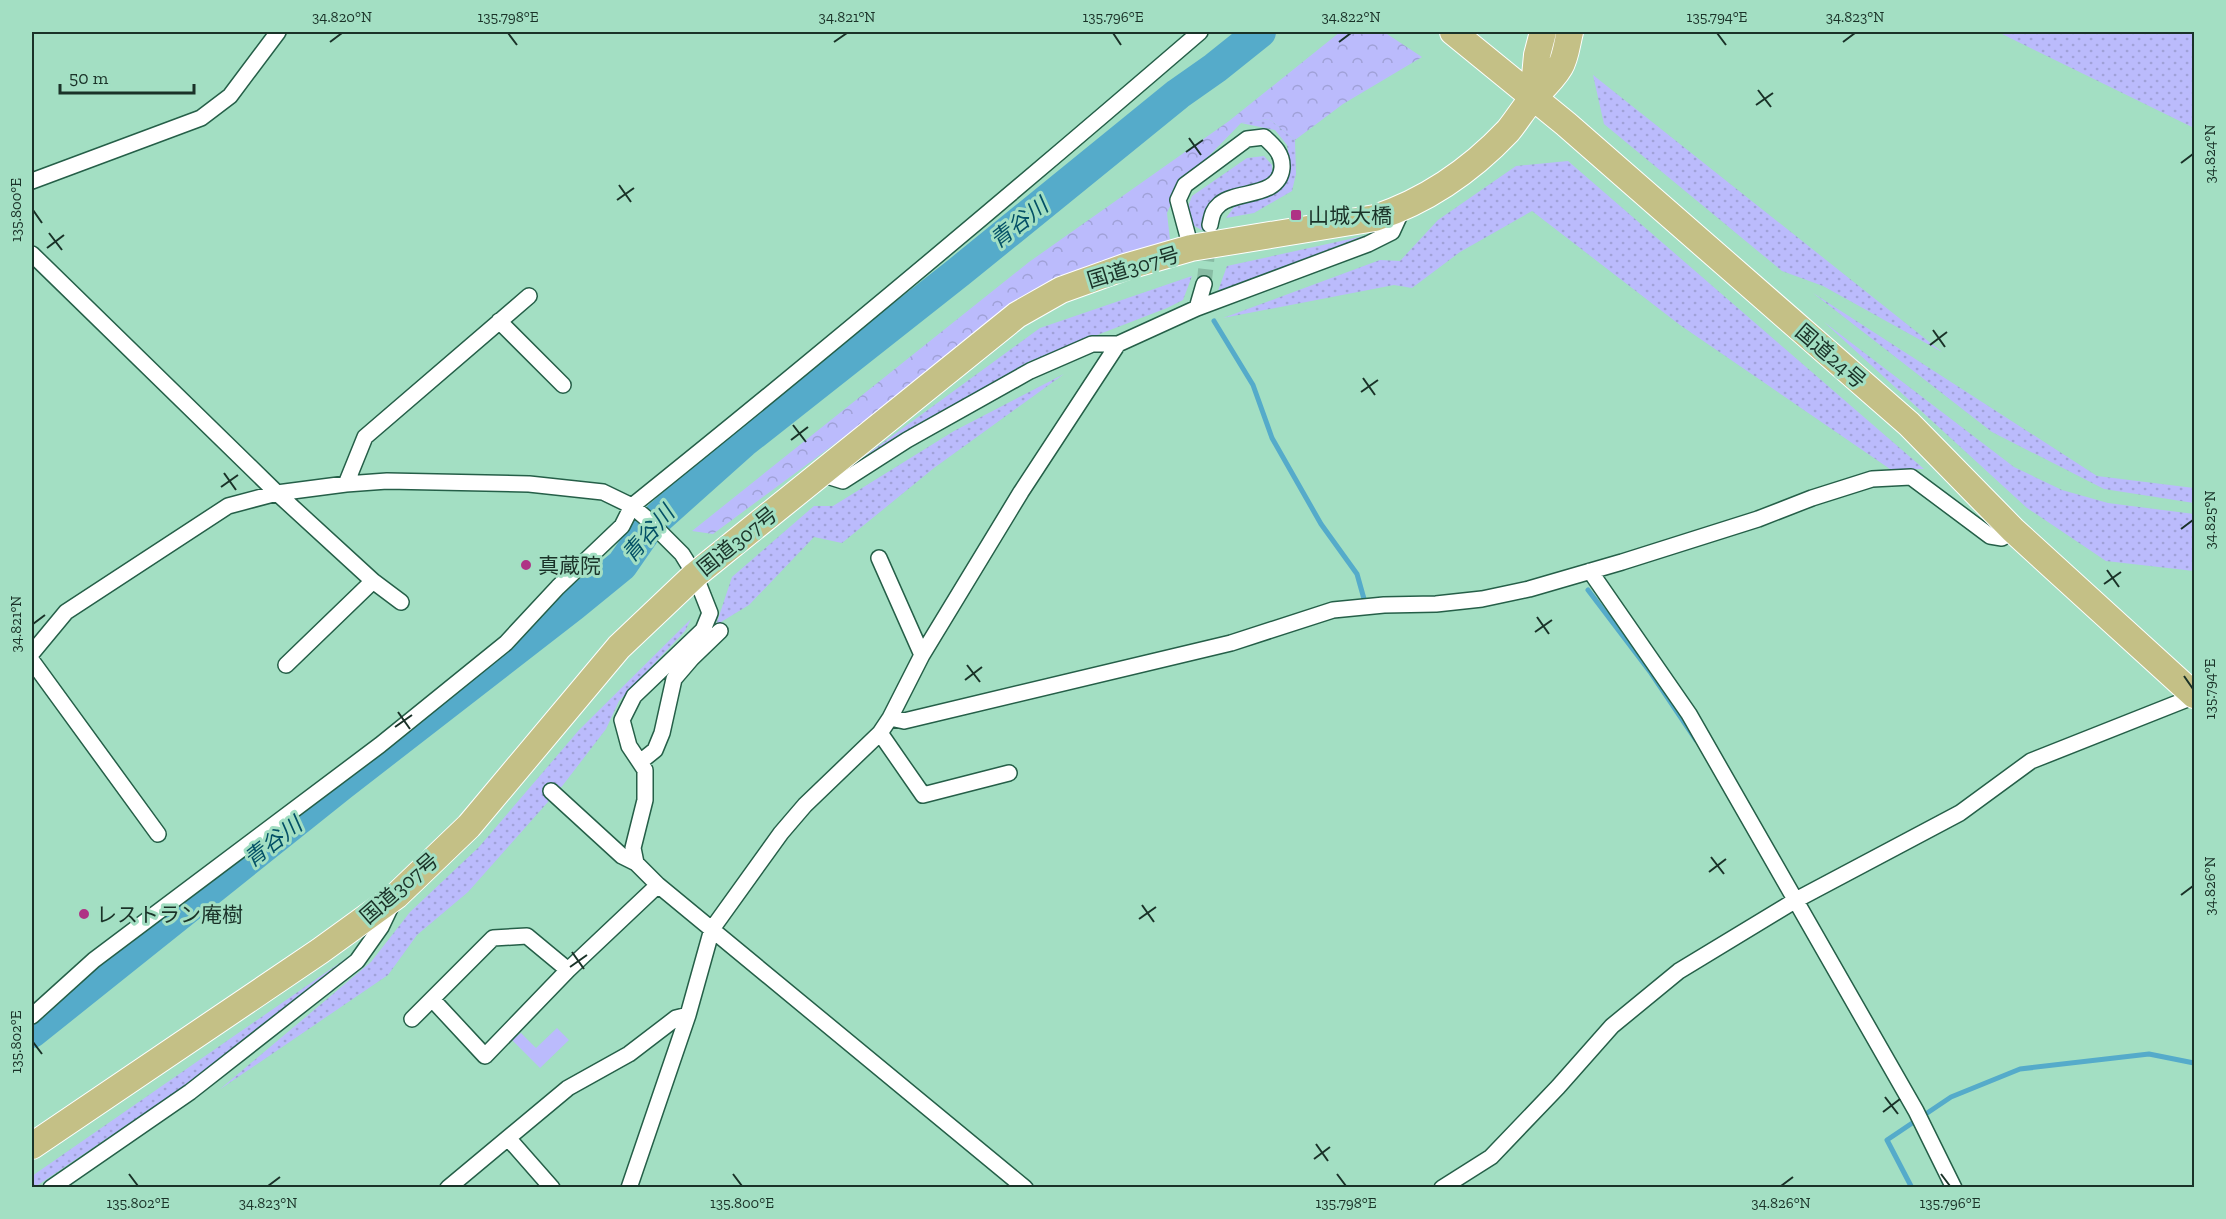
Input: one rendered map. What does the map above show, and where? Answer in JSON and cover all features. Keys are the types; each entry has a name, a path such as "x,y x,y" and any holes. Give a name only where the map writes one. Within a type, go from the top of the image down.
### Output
{"highway":[{"name":"国道24号","path":"1453,32 1566,124 1909,424 2013,530 2194,694"},
{"name":"国道307号","path":"32,1146 320,951 396,896 468,826 688,565 817,476 1017,315 1061,290 1125,267 1191,248 1375,218 1403,208 1440,187 1475,163 1509,130 1561,66 1570,32"},
{"path":"1533,98 1540,43"}],"street":[{"path":"32,181 201,118 230,96 278,32"},
{"path":"32,1016 94,960 380,745 506,643 558,587 622,526 632,506 754,409 1006,200 1200,32"},
{"path":"1191,248 1178,200 1185,185 1247,140 1264,137 1276,147 1283,162 1281,176 1270,188 1222,202 1212,213 1210,225"},
{"path":"817,476 827,476 843,481 908,440 1030,371 1092,344 1118,344 1197,308 1368,244 1392,232 1403,208"},
{"path":"32,254 277,493 373,581 401,602"},
{"path":"1197,308 1204,284"},
{"path":"346,484 365,437 529,296"},
{"path":"499,321 563,385"},
{"path":"629,1188 688,1015 712,929 781,833 805,805 880,734 922,655 1021,492 1118,344"},
{"path":"890,718 904,721 1232,643 1333,610 1384,605 1437,604 1482,599 1529,589 1758,519 1812,498 1872,479 1911,477 1989,536 2002,538 2013,530"},
{"path":"32,653 66,612 228,506 277,493 387,481 529,483 603,492 632,506 646,518 688,565 710,613 703,630 634,696 622,720 629,746 645,770 645,800 633,848 636,863"},
{"path":"879,558 922,655"},
{"path":"1590,571 1689,714 1916,1112 1954,1188"},
{"path":"286,665 373,581"},
{"path":"640,762 656,750 674,679 720,631"},
{"path":"32,661 158,834"},
{"path":"1442,1188 1491,1157 1612,1026 1679,971 1796,900 1960,813 2031,761 2185,700 2194,694"},
{"path":"880,734 923,795 1009,773"},
{"path":"551,791 622,856 636,863 658,885 1025,1188"},
{"path":"432,999 485,1056 568,970 658,885"},
{"path":"51,1188 190,1092 357,961 381,927 396,896"},
{"path":"412,1019 493,938 527,936 568,970"},
{"path":"448,1188 568,1088 629,1054 676,1018 688,1015"},
{"path":"508,1138 552,1188"}],"green space":[{"path":"1340,32 1384,32 1422,57 1343,104 1295,140 1269,119 1241,123 1178,188 1167,213 1170,240 1046,285 713,534 692,531 1029,262 1229,121"},
{"path":"1998,32 2194,32 2194,128"},
{"path":"1593,75 1942,352 1823,286 1782,271 1604,124"},
{"path":"1269,119 1295,140 1296,174 1292,191 1254,213 1226,218 1234,207 1271,192 1282,182 1290,165 1287,145 1275,130 1241,123"},
{"path":"1264,156 1272,165 1272,178 1215,205 1204,231 1194,226 1186,212 1192,196 1247,158"},
{"path":"1568,161 1924,469 1890,469 1680,325 1532,211 1460,252 1412,288 1394,285 1223,318 1380,260 1400,261 1438,220 1516,166"},
{"path":"1373,234 1218,291 1227,266"},
{"path":"1192,276 1183,300 1030,361 862,458 1040,328"},
{"path":"1813,293 2097,476 2194,488 2194,503 2104,489 1992,432"},
{"path":"1824,322 2014,467 2062,490 2108,503 2194,514 2194,571 2106,561 2027,508"},
{"path":"1064,374 934,468 842,543 814,537 749,605 716,625 732,577 814,506 833,506 954,431"},
{"path":"691,619 685,631 619,701 606,729 563,785 468,892 417,935 388,975 219,1090 371,962 410,912 479,847 579,730"},
{"path":"354,953 338,969 177,1091 32,1187 32,1176"},
{"path":"557,1028 569,1040 540,1068 512,1040 521,1033 536,1048"}],"waterway":[{"name":"青谷川","path":"32,1032 341,785 573,605 622,565 649,526 743,442 960,271 1178,94 1260,32"},
{"path":"1214,321 1253,385 1272,438 1321,524 1357,574 1366,606"},
{"path":"1588,590 1651,673 1696,740"},
{"path":"1912,1188 1887,1140 1951,1097 2020,1069 2149,1054 2194,1063"}],"tunnel":[{"path":"1204,284 1209,240"}],"place":[{"name":"山城大橋","path":"1296,215"},
{"name":"真蔵院","path":"526,565"},
{"name":"レストラン庵樹","path":"84,914"}]}
